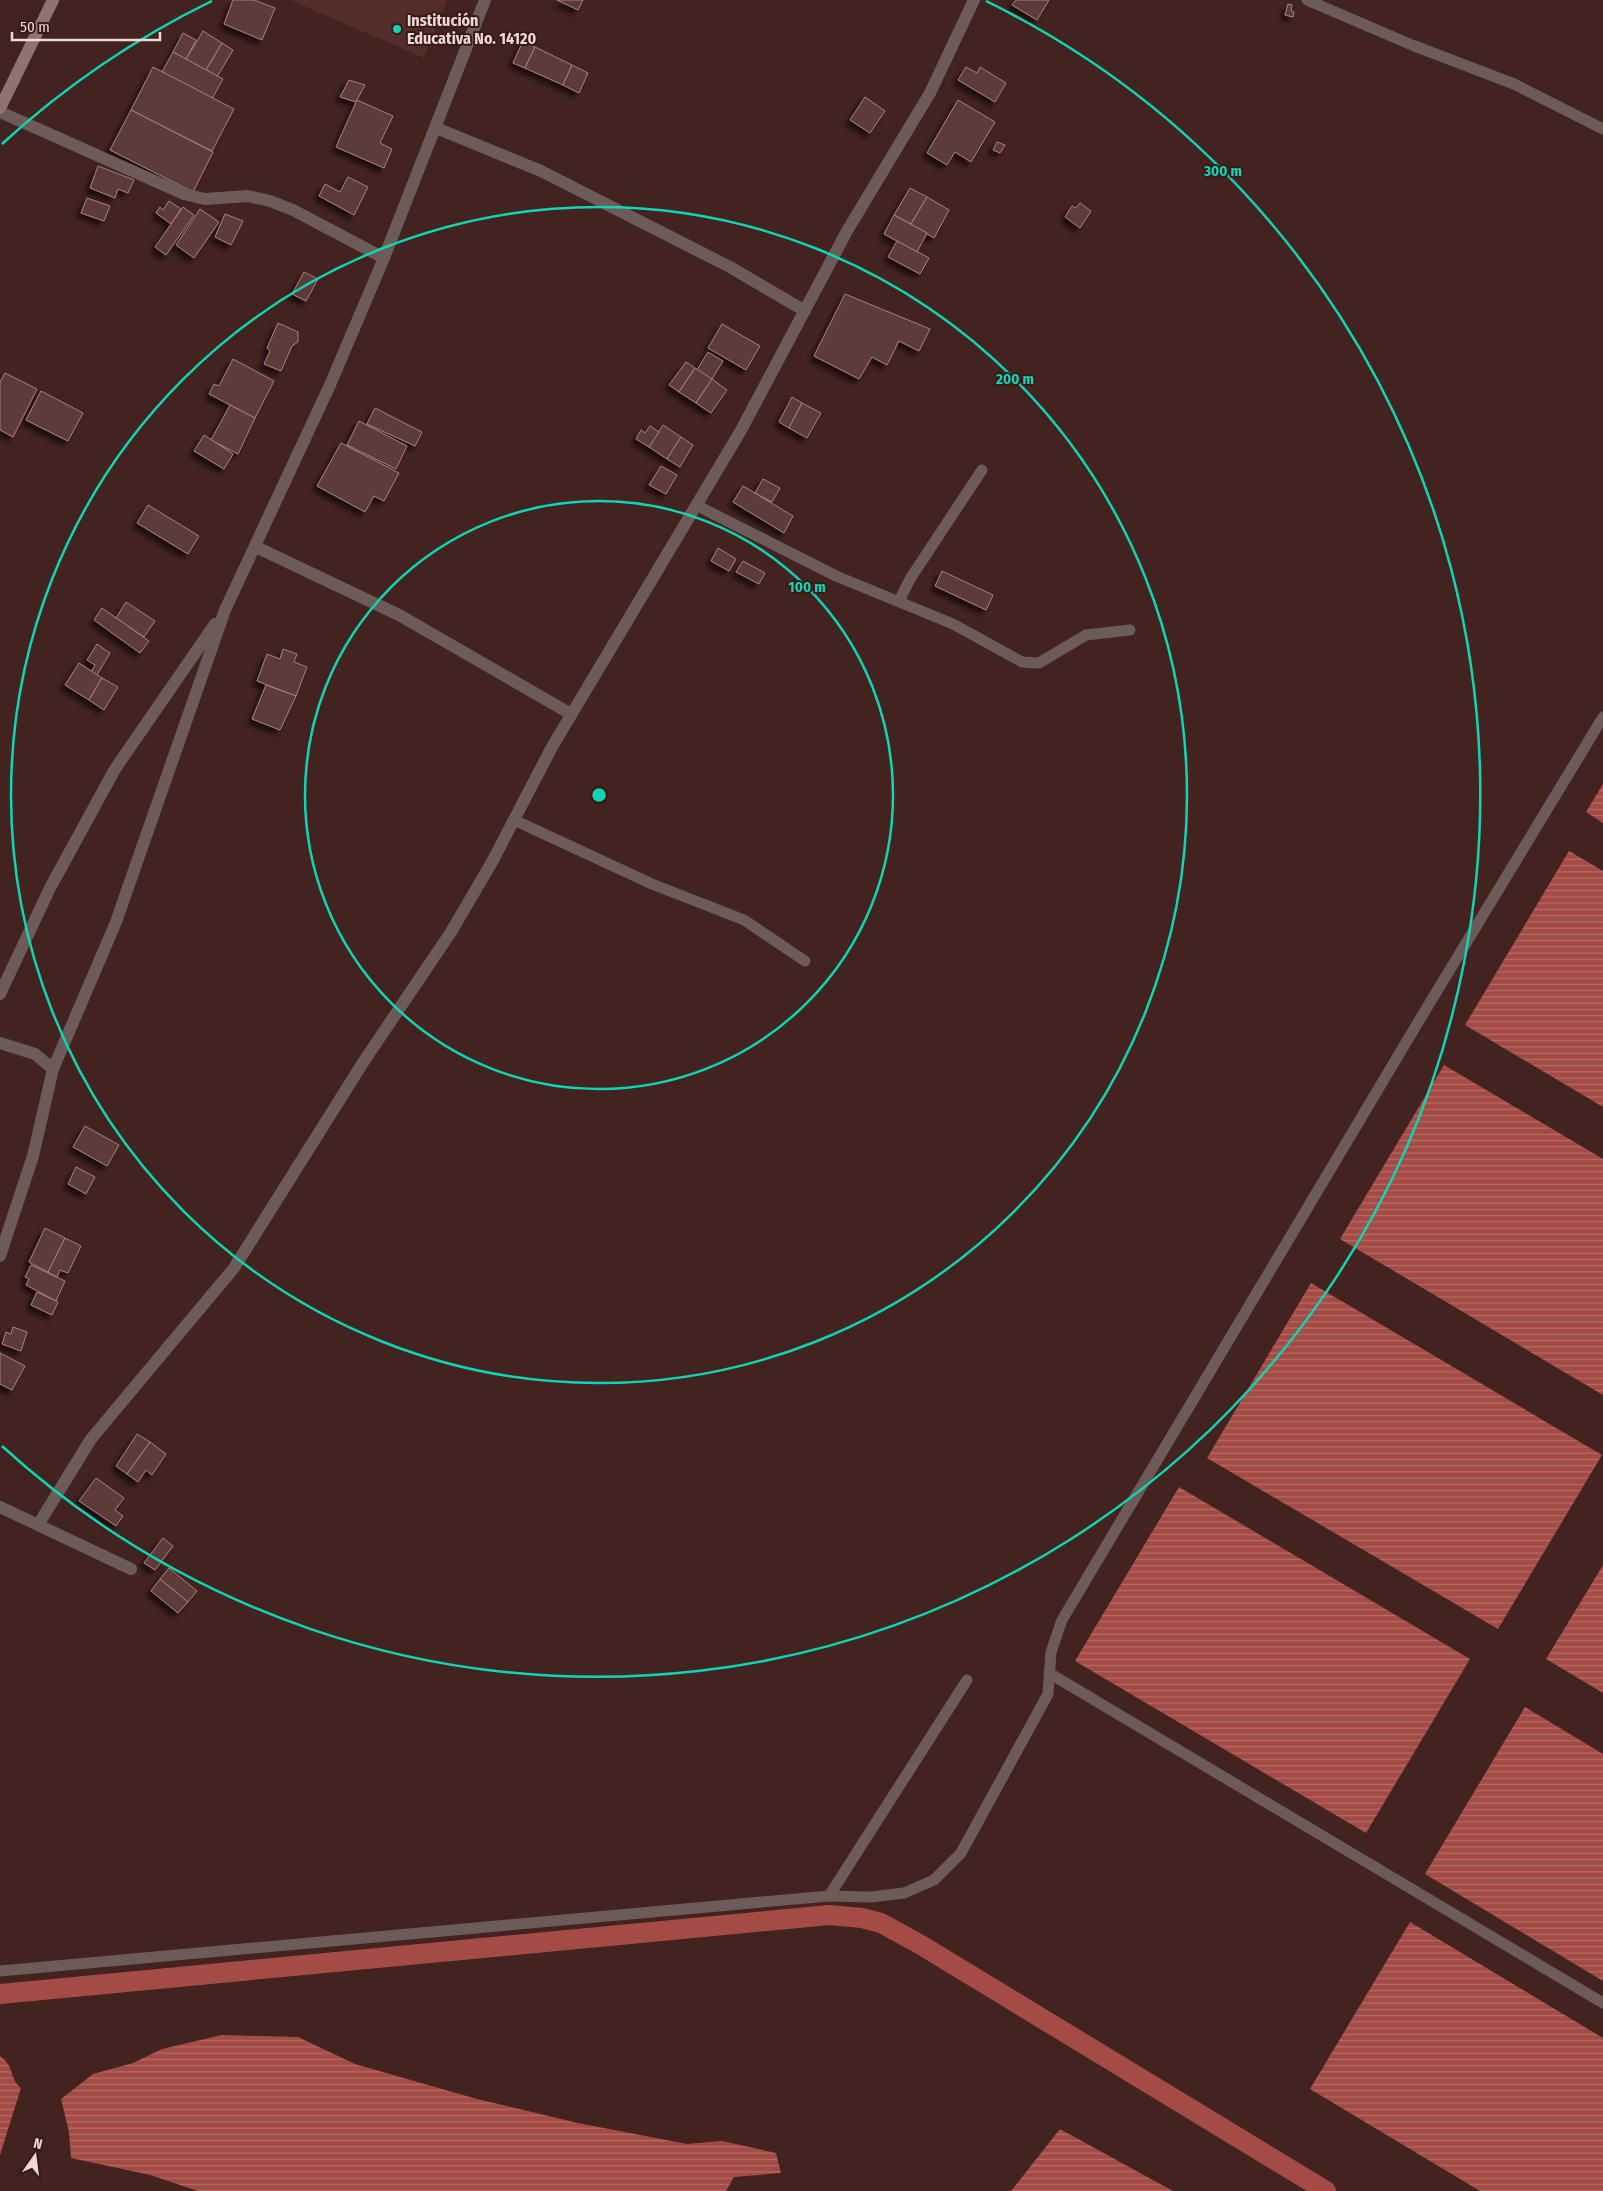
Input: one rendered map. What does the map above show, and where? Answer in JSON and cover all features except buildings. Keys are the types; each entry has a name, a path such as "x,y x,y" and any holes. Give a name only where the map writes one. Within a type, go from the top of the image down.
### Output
{"main road":[{"path":"0,108 53,0"}],"street":[{"path":"0,1256 33,1156 53,1069 116,922 225,610 256,546 384,258 485,0"},
{"path":"38,1525 90,1439 234,1268 364,1061 450,932 514,820 571,714 740,432 847,231 930,93 974,0"},
{"path":"0,112 184,194 205,199 248,196 270,200 293,210 384,258"},
{"path":"436,128 541,171 730,268 805,311"},
{"path":"256,546 399,615 571,714"},
{"path":"0,994 50,888 115,769 225,610"},
{"path":"0,1043 35,1054 53,1069"},
{"path":"0,1507 131,1569"}],"lane":[{"path":"1307,0 1412,45 1514,84 1603,129"},
{"path":"899,601 910,579 982,470"},
{"path":"696,505 836,576 953,624 1022,662 1039,663 1086,634 1130,630"},
{"path":"0,1971 829,1896 871,1897 904,1893 934,1880 961,1853 1048,1694 1051,1652 1062,1620 1420,1018 1603,717"},
{"path":"514,820 652,884 744,920 805,961"},
{"path":"1049,1673 1603,2003"},
{"path":"829,1896 967,1680"}],"shaded area":[{"name":"Institución Educativa No. 14120","path":"290,0 447,0 424,58"},
{"path":"1603,784 1603,823 1586,812"},
{"path":"1569,851 1603,871 1603,1107 1465,1025"},
{"path":"1444,1065 1603,1159 1603,1395 1340,1239"},
{"path":"1311,1283 1602,1455 1498,1629 1207,1458"},
{"path":"1179,1487 1470,1659 1366,1833 1075,1661"},
{"path":"1603,1565 1603,1693 1546,1659"},
{"path":"1525,1707 1603,1754 1603,1981 1425,1874"},
{"path":"1410,1922 1603,2038 1603,2191 1480,2191 1310,2089"},
{"path":"222,2035 298,2037 355,2064 477,2099 578,2123 687,2144 722,2141 776,2153 781,2173 734,2177 726,2191 198,2191 150,2175 71,2158 69,2132 61,2099 93,2074 133,2063 162,2049"},
{"path":"0,2056 5,2060 14,2080 21,2088 0,2155"},
{"path":"1060,2129 1173,2191 1011,2191"}],"waterway":[{"path":"0,1994 829,1915 862,1918 881,1923 921,1945 1326,2191"}],"place":[{"name":"Institución Educativa No. 14120","path":"397,29"}]}
